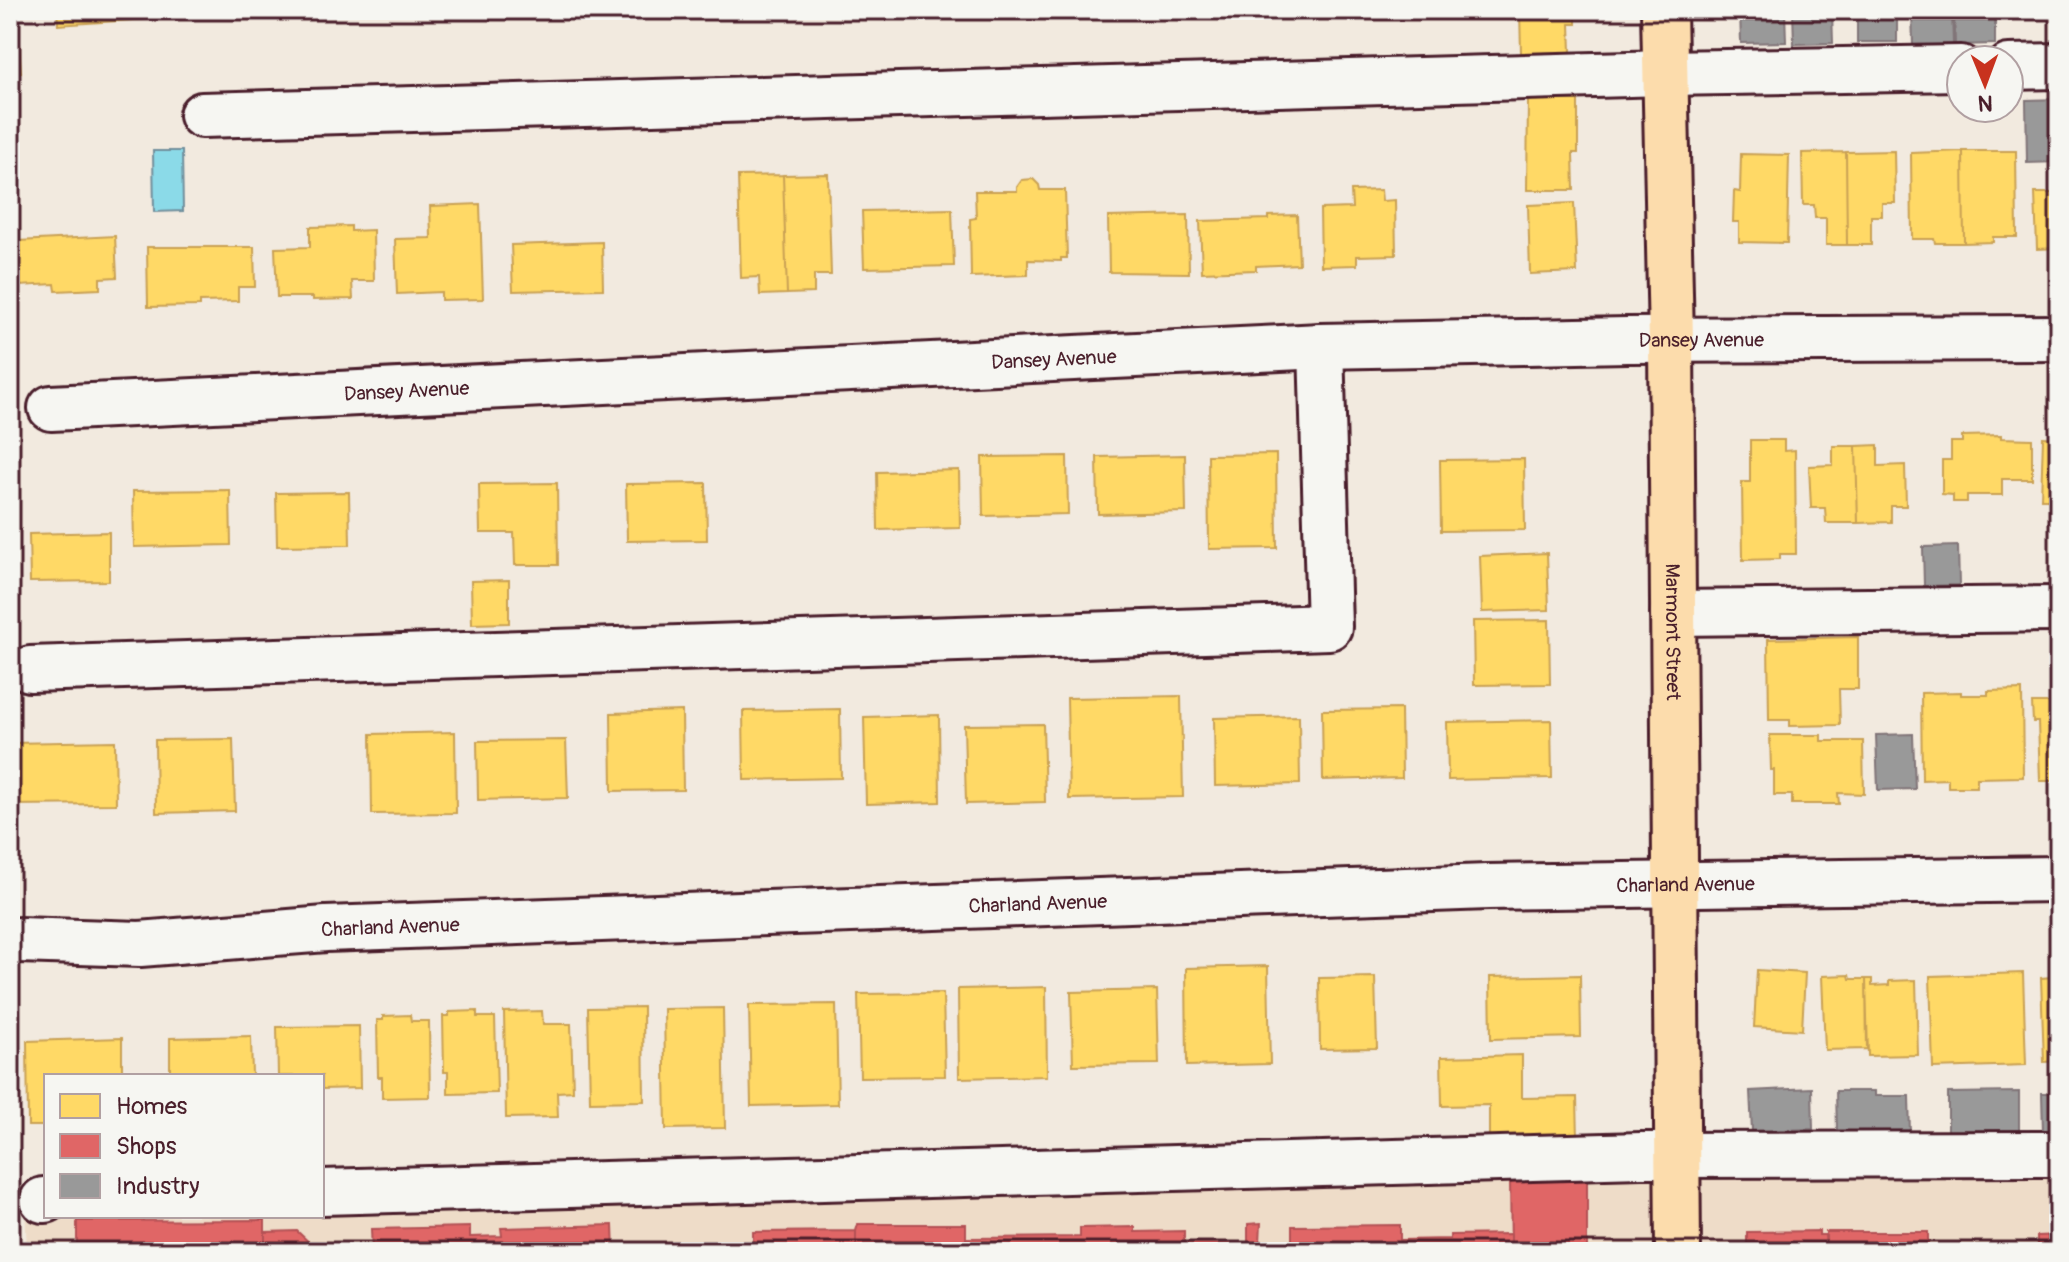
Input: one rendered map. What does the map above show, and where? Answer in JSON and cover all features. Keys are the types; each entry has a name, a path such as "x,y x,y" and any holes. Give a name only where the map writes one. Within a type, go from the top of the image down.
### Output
{"main road":[{"name":"Marmont Street","path":"1664,10 1671,341 1678,1252"}],"street":[{"path":"2025,67 2059,66"},
{"path":"202,115 1665,73 1945,68"},
{"name":"Dansey Avenue","path":"51,408 1321,346 2059,338"},
{"path":"30,669 1329,627 1321,346"},
{"path":"1673,613 2059,609"},
{"name":"Charland Avenue","path":"19,940 140,944 356,927 1488,887 2059,879"},
{"path":"324,1192 1677,1154 2059,1154"}],"shaded area":[{"path":"2059,1160 2059,1252 27,1252 25,1206 44,1215 44,1218 324,1218 324,1199"}],"water":[{"path":"153,151 182,151 183,211 154,212"}],"building: Homes":[{"path":"57,10 145,10 146,19 58,25"},
{"path":"1520,10 1576,10 1576,24 1570,24 1571,52 1521,53"},
{"path":"18,27 21,73 10,74 10,28"},
{"path":"1528,100 1578,100 1578,153 1573,153 1574,190 1527,190"},
{"path":"1894,151 1895,203 1882,203 1882,216 1871,216 1871,245 1847,245 1846,152"},
{"path":"1963,151 2016,151 2017,237 1993,237 1993,242 1964,243"},
{"path":"1963,151 1964,243 1912,239 1911,153"},
{"path":"1846,152 1847,245 1826,245 1826,218 1815,218 1814,205 1803,205 1802,153"},
{"path":"1741,154 1789,155 1787,243 1739,242 1739,222 1733,222 1734,191 1740,192"},
{"path":"828,174 831,275 814,275 814,293 787,294 783,175"},
{"path":"783,175 787,294 760,295 759,277 741,278 738,176"},
{"path":"1033,179 1040,190 1065,190 1067,258 1061,258 1061,261 1028,260 1028,275 971,277 970,219 976,218 975,191 1017,191 1022,180"},
{"path":"1381,190 1382,201 1395,200 1396,255 1357,256 1357,265 1321,266 1320,209 1352,208 1351,191"},
{"path":"2035,193 2059,193 2059,248 2037,249"},
{"path":"1574,203 1577,272 1530,274 1528,205"},
{"path":"480,204 483,299 441,300 441,292 397,294 395,239 431,238 430,206"},
{"path":"952,209 954,266 864,268 862,211"},
{"path":"1188,215 1189,273 1109,272 1108,217"},
{"path":"1297,215 1299,264 1256,266 1256,270 1202,272 1200,221"},
{"path":"351,226 351,231 373,230 374,281 352,281 353,299 277,297 275,248 310,247 310,227"},
{"path":"115,236 117,277 100,278 100,289 56,291 55,284 19,286 18,241"},
{"path":"602,242 603,289 513,291 511,245"},
{"path":"147,247 254,247 255,287 238,287 238,301 200,302 200,306 148,307"},
{"path":"2001,435 2001,438 2032,439 2032,479 2002,479 2002,495 1967,495 1967,502 1953,502 1953,495 1942,494 1942,460 1951,460 1951,442 1962,442 1962,436"},
{"path":"2043,437 2059,438 2059,499 2041,499"},
{"path":"1750,440 1784,440 1784,451 1795,450 1796,554 1780,554 1780,559 1743,560 1742,482 1750,482"},
{"path":"1878,445 1878,466 1905,465 1906,506 1891,506 1891,522 1858,523 1856,446"},
{"path":"1833,446 1856,446 1858,523 1826,523 1825,508 1811,508 1809,466 1833,465"},
{"path":"1276,454 1277,548 1209,549 1208,455"},
{"path":"1185,455 1186,512 1098,514 1097,457"},
{"path":"1067,456 1068,514 983,516 982,457"},
{"path":"1524,459 1525,530 1441,531 1440,460"},
{"path":"959,470 960,528 878,530 877,472"},
{"path":"557,483 558,565 515,565 514,533 480,533 479,484"},
{"path":"706,483 707,540 627,541 626,484"},
{"path":"230,490 231,545 134,547 133,491"},
{"path":"349,492 350,545 277,546 276,493"},
{"path":"109,532 109,581 30,582 29,534"},
{"path":"1547,553 1549,610 1482,612 1480,556"},
{"path":"509,580 509,623 472,624 471,581"},
{"path":"1549,620 1550,684 1474,685 1473,621"},
{"path":"1858,637 1858,689 1839,689 1840,725 1790,726 1790,720 1769,720 1768,639"},
{"path":"2022,690 2023,777 1977,778 1977,787 1948,787 1948,779 1922,780 1921,693 1988,695 1988,691"},
{"path":"1181,696 1183,797 1069,799 1067,698"},
{"path":"2054,699 2059,699 2059,781 2040,781 2038,722 2033,722 2032,703 2054,703"},
{"path":"840,709 841,778 744,780 743,711"},
{"path":"1401,709 1402,778 1323,780 1322,710"},
{"path":"682,711 683,790 612,791 611,713"},
{"path":"939,715 940,802 866,804 864,717"},
{"path":"1299,716 1300,784 1215,786 1214,718"},
{"path":"1551,720 1552,778 1448,780 1447,722"},
{"path":"1043,724 1045,802 966,804 964,725"},
{"path":"455,732 456,813 372,814 371,734"},
{"path":"1770,735 1821,735 1821,741 1863,741 1864,794 1838,793 1839,804 1792,804 1792,795 1774,795"},
{"path":"233,739 235,811 156,813 155,740"},
{"path":"566,740 568,798 478,800 477,741"},
{"path":"115,741 116,804 10,805 10,743"},
{"path":"1268,966 1270,1064 1187,1066 1186,968"},
{"path":"1757,970 1805,973 1802,1030 1754,1027"},
{"path":"2052,971 2059,971 2059,1061 2044,1062 2041,978 2052,977"},
{"path":"2023,973 2026,1065 1933,1068 1930,976"},
{"path":"1580,975 1581,1037 1491,1039 1490,977"},
{"path":"1849,975 1850,979 1866,979 1867,1049 1825,1050 1822,976"},
{"path":"1375,977 1377,1048 1320,1049 1319,978"},
{"path":"1866,979 1872,979 1872,986 1889,985 1889,981 1916,980 1918,1055 1868,1056"},
{"path":"1046,987 1047,1076 959,1078 958,989"},
{"path":"1157,990 1159,1064 1073,1065 1071,992"},
{"path":"943,993 945,1076 860,1077 858,994"},
{"path":"836,1004 838,1104 751,1106 749,1005"},
{"path":"643,1007 644,1101 590,1102 588,1008"},
{"path":"723,1008 725,1128 666,1129 664,1009"},
{"path":"477,1011 477,1017 495,1017 497,1093 448,1094 448,1072 444,1072 443,1016 449,1016 449,1012"},
{"path":"542,1011 543,1024 571,1024 573,1091 557,1092 558,1117 506,1118 504,1012"},
{"path":"410,1015 411,1021 429,1021 430,1097 382,1098 382,1077 378,1077 377,1020 383,1020 383,1016"},
{"path":"359,1026 360,1088 324,1089 324,1074 278,1074 277,1027"},
{"path":"251,1036 252,1074 170,1074 170,1038"},
{"path":"122,1038 122,1074 44,1074 44,1126 28,1126 27,1041"},
{"path":"1522,1055 1522,1098 1577,1097 1578,1140 1489,1141 1489,1105 1442,1106 1441,1057"}],"building: Shops":[{"path":"1587,1179 1587,1250 1511,1252 1510,1180"},
{"path":"265,1220 265,1252 77,1252 77,1221"},
{"path":"1261,1223 1260,1243 1292,1243 1292,1252 1184,1252 1185,1243 1248,1244 1248,1224"},
{"path":"858,1224 966,1224 966,1252 856,1252"},
{"path":"613,1225 614,1252 372,1252 371,1229 470,1227 470,1237 502,1236 501,1228"},
{"path":"1400,1225 1400,1252 1292,1252 1292,1226"},
{"path":"1135,1227 1135,1232 1184,1231 1184,1252 966,1252 966,1238 1080,1237 1080,1228"},
{"path":"297,1231 314,1247 372,1247 372,1252 265,1252 265,1232"},
{"path":"856,1231 856,1252 614,1252 613,1245 753,1244 753,1232"},
{"path":"1819,1231 1819,1235 1825,1235 1826,1252 1747,1252 1747,1232"},
{"path":"1826,1232 1928,1232 1928,1252 1826,1252"},
{"path":"1511,1234 1511,1252 1400,1252 1400,1240"},
{"path":"2059,1235 2059,1252 2037,1252 2037,1236"}],"building: Industry":[{"path":"1740,10 1785,10 1786,42 1741,43"},
{"path":"1793,10 1832,10 1833,43 1794,44"},
{"path":"1857,10 1897,10 1897,42 1857,42"},
{"path":"1912,10 1952,10 1953,44 1913,46"},
{"path":"1954,10 1995,10 1995,44 1955,44"},
{"path":"2059,99 2059,162 2027,163 2026,100"},
{"path":"1958,546 1959,585 1924,586 1923,547"},
{"path":"1913,734 1915,789 1878,790 1876,735"},
{"path":"1812,1088 1813,1129 1752,1131 1750,1091"},
{"path":"1836,1091 1875,1091 1875,1096 1909,1096 1910,1135 1870,1137 1870,1131 1837,1131"},
{"path":"2019,1092 2019,1130 1948,1132 1948,1093"},
{"path":"2042,1093 2059,1093 2059,1133 2043,1133"}]}
